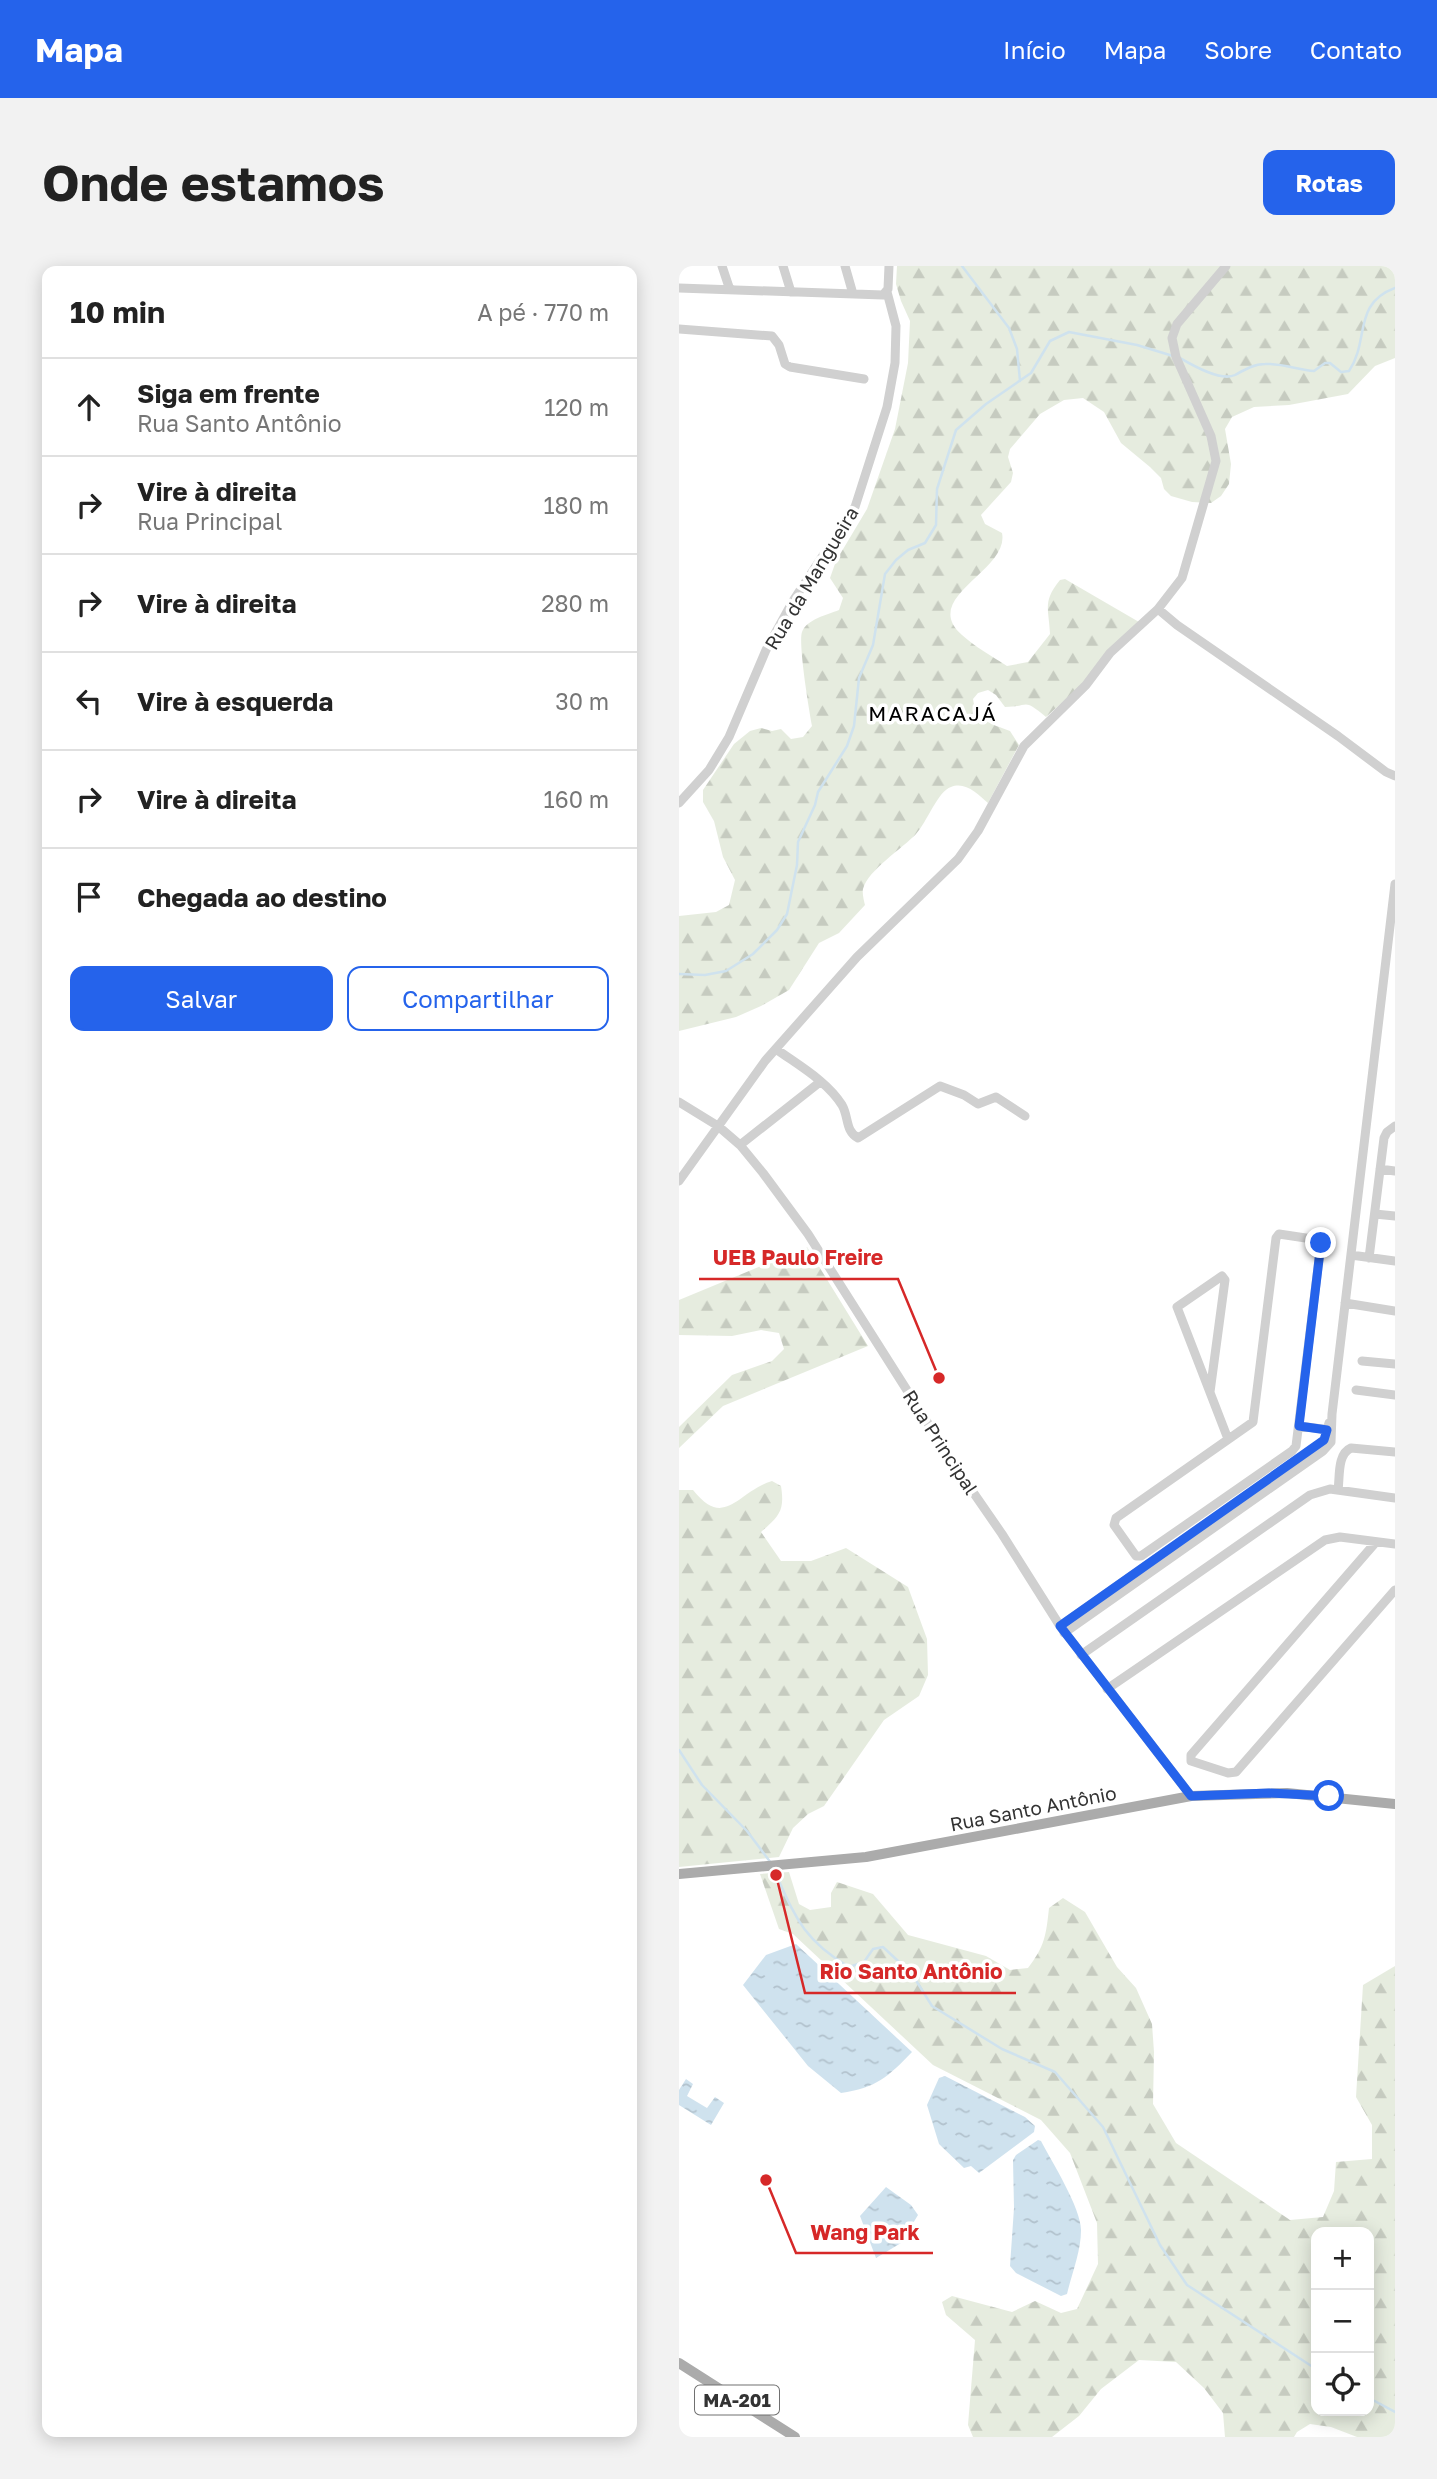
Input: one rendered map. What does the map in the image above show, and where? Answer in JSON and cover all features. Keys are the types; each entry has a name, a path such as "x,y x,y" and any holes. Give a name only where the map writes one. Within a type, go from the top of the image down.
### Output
{"main road":[{"name":"Rua Santo Antônio","path":"679,1874 866,1857 1191,1796 1287,1793 1395,1804"},
{"name":"MA-201","path":"679,2364 795,2437"}],"street":[{"path":"722,266 730,290"},
{"path":"783,266 791,292"},
{"path":"845,266 853,294"},
{"name":"Rua da Mangueira","path":"679,803 696,788 714,763 729,737 766,650 793,601 856,507 887,407 895,363 896,326 887,292 889,266"},
{"path":"679,1181 775,1049 857,957 958,859 978,831 1024,746 1086,685 1110,653 1159,609 1174,591 1187,567 1216,461 1211,436 1176,357 1173,331 1226,266"},
{"path":"679,288 883,295 887,292"},
{"path":"679,329 772,337 779,345 785,364 790,367 864,379"},
{"path":"1159,609 1177,625 1395,776"},
{"path":"1062,1629 1315,1447 1324,1440 1330,1430 1395,884"},
{"path":"775,1049 820,1082 841,1103 851,1132 858,1138 940,1086 964,1095 978,1104 996,1097 1025,1116"},
{"path":"740,1145 820,1082"},
{"name":"Rua Principal","path":"679,1102 718,1126 740,1145 808,1234 1062,1629 1191,1796"},
{"path":"1369,1258 1384,1138 1395,1126"},
{"path":"1380,1169 1395,1171"},
{"path":"1375,1214 1395,1216"},
{"path":"1279,1234 1319,1240 1321,1243 1297,1446 1141,1556 1136,1556 1114,1525 1116,1518 1228,1439 1252,1422 1276,1238 1279,1234"},
{"path":"1351,1255 1395,1261"},
{"path":"1210,1392 1225,1280 1221,1276 1177,1307 1228,1439"},
{"path":"1345,1303 1395,1311"},
{"path":"1362,1360 1395,1364"},
{"path":"1356,1390 1395,1395"},
{"path":"1299,1426 1330,1430"},
{"path":"1338,1490 1342,1456 1346,1450 1351,1448 1395,1452"},
{"path":"1081,1655 1320,1490 1395,1498"},
{"path":"1107,1689 1325,1540 1335,1537 1395,1544"},
{"path":"1376,1542 1191,1755 1191,1761 1228,1773 1237,1772 1395,1590"}],"green space":[{"path":"897,266 1395,266 1395,358 1375,366 1348,394 1289,405 1254,407 1232,417 1225,429 1231,464 1229,484 1221,496 1211,503 1192,502 1171,496 1164,489 1161,478 1121,443 1104,412 1083,398 1064,400 1040,414 1010,449 1008,457 1013,473 1011,482 981,515 985,524 1002,533 1001,547 993,560 958,596 951,608 952,621 962,635 1007,666 1028,662 1050,634 1049,600 1060,580 1065,579 1139,622 1085,682 1046,717 1026,704 1005,707 996,695 988,690 978,693 973,699 981,717 1010,731 1019,745 988,803 966,787 956,786 946,790 916,834 866,882 863,891 865,905 839,933 819,943 789,990 736,1017 679,1031 679,916 716,912 729,905 735,880 723,857 714,821 703,802 703,790 734,744 750,731 761,728 772,731 781,729 791,739 803,737 812,726 806,692 802,632 813,621 839,610 843,598 830,578 836,561 867,509 895,429 908,363 910,321 896,284"},
{"path":"807,1247 868,1346 723,1406 679,1448 679,1427 732,1375 772,1361 784,1349 779,1333 761,1330 732,1336 679,1335 679,1300"},
{"path":"772,1481 781,1486 781,1507 776,1517 761,1532 781,1561 811,1561 846,1548 908,1587 927,1639 928,1675 919,1696 884,1720 824,1806 808,1814 793,1828 779,1857 679,1867 679,1490 693,1490 704,1502 723,1508"},
{"path":"789,1872 799,1904 810,1910 831,1907 831,1893 837,1882 873,1894 908,1935 986,1956 1010,1970 1028,1968 1034,1960 1044,1940 1049,1908 1063,1898 1085,1912 1117,1967 1136,1988 1152,2024 1153,2104 1176,2143 1290,2220 1323,2217 1334,2191 1336,2162 1372,2159 1372,2125 1356,2097 1363,1985 1395,1966 1395,2437 1357,2437 1331,2427 1310,2424 1294,2437 1225,2437 1223,2413 1204,2388 1176,2362 1139,2360 1101,2389 1079,2416 1052,2437 973,2437 968,2425 975,2340 946,2315 942,2302 952,2296 1012,2312 1035,2301 1061,2313 1077,2309 1098,2264 1097,2223 1070,2153 1041,2120 933,2065 793,1934 779,1929 760,1874"}],"water":[{"path":"796,1944 912,2052 881,2080 841,2093 808,2066 743,1985 766,1955"},
{"path":"945,2076 1025,2117 1035,2126 1034,2132 979,2173 971,2166 964,2168 939,2144 927,2105 939,2078"},
{"path":"686,2079 693,2084 687,2096 707,2108 715,2097 724,2103 711,2125 679,2105 679,2090"},
{"path":"1038,2140 1065,2185 1080,2221 1078,2254 1067,2294 1061,2296 1016,2273 1010,2266 1014,2208 1013,2160"},
{"path":"886,2187 911,2205 918,2215 901,2243 876,2258 860,2216"}],"waterway":[{"path":"962,266 1009,328 1017,349 1020,381"},
{"path":"1180,358 1207,372 1229,377 1253,366 1265,364 1314,371 1325,363 1330,363 1341,372 1349,371 1359,347 1367,313 1373,303 1395,288"},
{"path":"679,974 705,975 726,971 753,954 777,930 787,914 797,865 798,842 818,792 847,746 854,726 859,678 873,645 885,574 908,550 925,543 936,525 937,489 956,430 986,404 1031,373 1050,341 1069,332 1137,345 1173,356"},
{"path":"679,1750 702,1785 747,1831 771,1863"},
{"path":"774,1870 802,1925 833,1957 849,1967 864,1962 873,1949 883,1947 912,1974 932,2006 1002,2049 1055,2072 1103,2127 1160,2245 1187,2285 1311,2366"},
{"path":"1374,2401 1395,2412"}],"place":[{"name":"UEB Paulo Freire","path":"939,1378"},
{"name":"Rio Santo Antônio","path":"776,1875"},
{"name":"Wang Park","path":"766,2180"}],"district":[{"name":"MARACAJÁ","path":"933,713"}],"route":[{"path":"1321,1243 1299,1426 1327,1430 1324,1440 1060,1626 1191,1796 1287,1793 1329,1796"}]}
